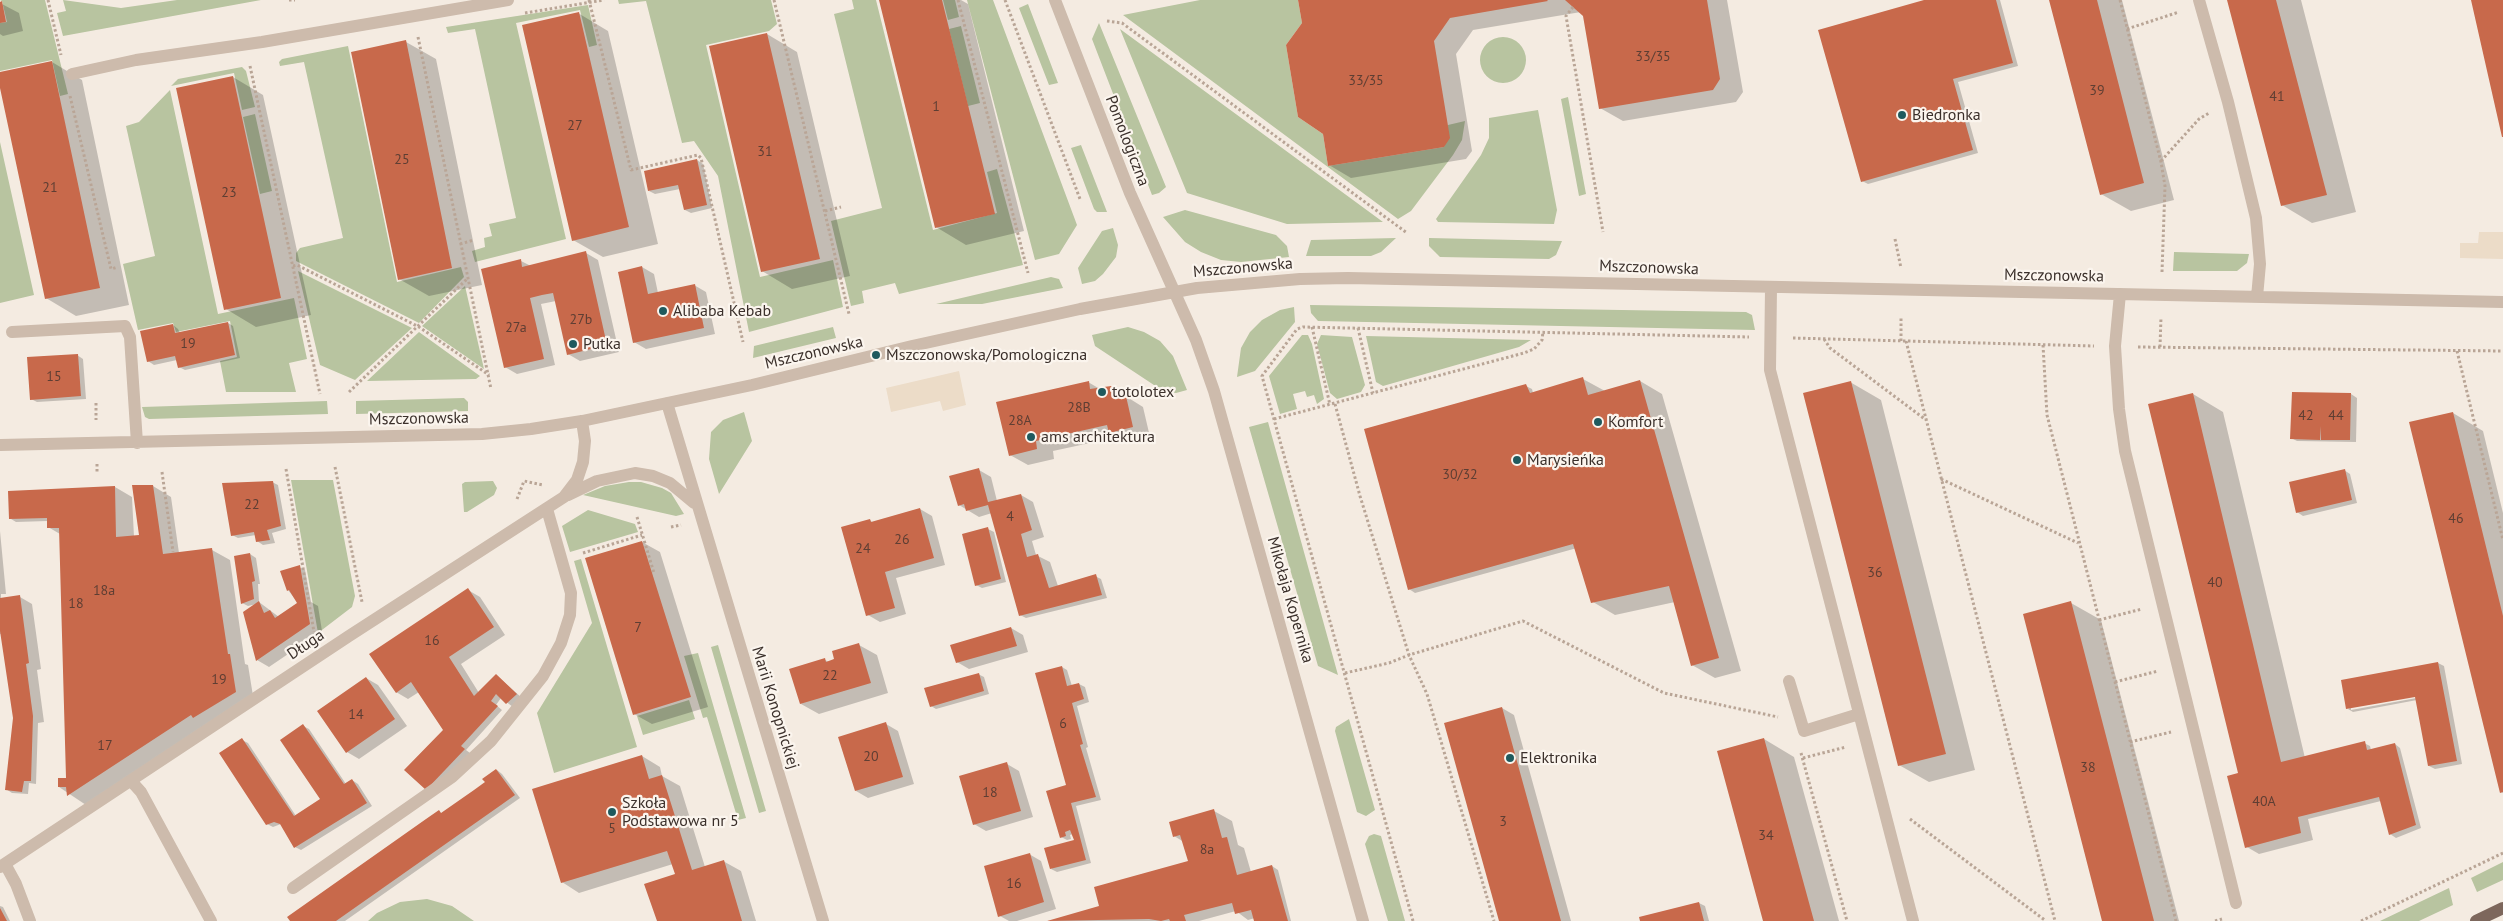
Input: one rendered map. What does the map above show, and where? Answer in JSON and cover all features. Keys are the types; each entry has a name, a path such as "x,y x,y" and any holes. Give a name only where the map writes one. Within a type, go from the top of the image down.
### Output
{"main road":[{"path":"2476,921 2503,908"}],"street":[{"path":"70,80 136,60 262,42 508,0"},
{"name":"Pomologiczna","path":"1055,0 1130,193 1175,292"},
{"path":"2200,2 2228,102 2256,218 2259,255 2257,297"},
{"name":"Mszczonowska","path":"0,445 482,434 582,421 1060,313 1175,292 1300,279 1348,278 2503,302"},
{"path":"1771,288 1770,370 1913,921"},
{"name":"Mikołaja Kopernika","path":"1175,292 1196,340 1220,410 1363,921"},
{"path":"2120,294 2115,346 2119,409 2125,451 2236,903"},
{"path":"12,332 125,326 130,337 137,443"},
{"name":"Marii Konopnickiej","path":"667,403 696,505 823,921"},
{"name":"Długa","path":"3,866 349,636 564,497 577,480 583,462 585,441 582,421"},
{"path":"564,497 597,481 635,473 653,476 670,483 696,505"},
{"path":"293,888 452,777 491,741 515,714 543,676 560,643 570,615 571,593 563,559 547,509"},
{"path":"1789,681 1804,731 1859,714"},
{"path":"132,782 141,792 211,921"},
{"path":"3,866 16,884 30,921"}],"path":[{"path":"48,0 63,64"},
{"path":"289,0 295,0"},
{"path":"590,0 631,170 698,154 701,158 743,342"},
{"path":"774,0 849,314"},
{"path":"958,0 1028,273"},
{"path":"1005,0 1080,199"},
{"path":"2120,0 2161,162 2165,186 2162,272"},
{"path":"2127,29 2200,2"},
{"path":"1573,7 1566,16 1603,232"},
{"path":"1107,20 1122,23 1407,233"},
{"path":"417,32 491,389"},
{"path":"248,61 320,394"},
{"path":"70,80 111,269 118,267"},
{"path":"2161,162 2199,118 2228,102"},
{"path":"825,211 841,207"},
{"path":"1895,239 1901,268"},
{"path":"460,244 474,240"},
{"path":"293,266 297,265 419,327 489,375"},
{"path":"349,392 468,279"},
{"path":"1901,316 1901,341"},
{"path":"2160,347 2161,316"},
{"path":"1312,327 1330,405"},
{"path":"1414,921 1262,376 1298,330 1312,327 2043,345 2503,351"},
{"path":"1358,328 1373,393"},
{"path":"1274,420 1524,353 1534,349 1542,340 1543,332"},
{"path":"1824,339 1830,348 1926,420"},
{"path":"1906,341 2054,921"},
{"path":"2043,345 2047,415 2176,921"},
{"path":"2457,351 2503,540"},
{"path":"96,403 96,425"},
{"path":"1335,404 1360,496 1409,655 1427,694 1494,921"},
{"path":"97,464 97,474"},
{"path":"335,467 363,608"},
{"path":"286,469 315,640"},
{"path":"162,472 173,552"},
{"path":"1942,479 2079,544"},
{"path":"524,481 538,482"},
{"path":"637,517 654,573"},
{"path":"563,559 642,535"},
{"path":"2099,620 2162,604"},
{"path":"1345,674 1389,663 1409,655 1523,621 1664,693 1784,719"},
{"path":"2115,682 2178,666"},
{"path":"2130,742 2193,726"},
{"path":"1803,758 1866,742"},
{"path":"1800,748 1847,921"},
{"path":"1909,818 2046,921"},
{"path":"2362,921 2503,853"}],"green space":[{"path":"0,0 45,0 68,94 60,96 52,60 0,71 0,23 7,22 2,1"},
{"path":"63,0 121,8 177,0 261,0 63,36 57,13 66,11"},
{"path":"618,0 771,0 777,24 769,31 706,45 760,277 833,260 843,307 749,332 718,176 694,141 682,143 646,1 619,4"},
{"path":"852,0 876,0 933,230 997,213 987,172 997,169 1023,265 899,294 895,283 862,291 864,303 851,306 831,221 882,208 834,14 854,9"},
{"path":"943,0 955,0 959,17 948,20"},
{"path":"967,0 993,0 1077,225 1059,254 1035,260"},
{"path":"1200,0 1298,0 1302,23 1286,45 1298,117 1323,134 1328,166 1444,147 1448,125 1465,121 1462,140 1453,155 1411,211 1398,219 1123,15"},
{"path":"1028,4 1058,83 1049,85 1019,8"},
{"path":"588,5 597,45 589,47 580,10 516,23 566,239 475,262 472,251 485,247 484,238 492,236 489,224 516,218 475,29 448,33 446,27"},
{"path":"1099,23 1166,187 1159,193 1152,195 1092,39"},
{"path":"961,26 980,103 968,106 949,29"},
{"path":"1120,29 1383,222 1287,224 1187,193"},
{"path":"1503,37 1516,41 1522,47 1526,60 1522,73 1516,79 1503,83 1490,79 1484,73 1480,60 1484,47 1490,41"},
{"path":"348,46 397,282 461,267 464,277 419,323 296,261 296,253 300,248 343,238 304,62 280,66 279,62 282,59"},
{"path":"242,67 246,71 255,107 242,110 234,73 171,86 178,79"},
{"path":"170,90 218,314 294,298 307,359 289,363 296,392 226,392 220,361 237,357 230,321 176,332 173,323 138,330 123,264 155,256 126,126 139,122"},
{"path":"1568,97 1586,194 1579,196 1561,99"},
{"path":"1538,110 1557,210 1554,224 1438,222 1436,219 1481,155 1489,138 1489,118"},
{"path":"255,114 272,191 260,194 243,117"},
{"path":"0,142 34,295 0,303"},
{"path":"1081,145 1107,212 1097,212 1094,209 1071,148"},
{"path":"1185,210 1276,235 1287,246 1289,257 1241,262 1221,260 1201,252 1185,242 1163,217"},
{"path":"1113,228 1118,245 1116,257 1095,281 1082,284 1078,268 1102,231"},
{"path":"1396,238 1381,252 1371,256 1306,256 1311,240"},
{"path":"1429,238 1562,241 1556,255 1549,259 1440,257 1429,246"},
{"path":"2174,252 2249,254 2247,263 2237,271 2173,271"},
{"path":"298,271 412,328 355,380 320,365"},
{"path":"1051,277 1059,279 1063,288 982,304 936,304"},
{"path":"465,286 484,369 422,326"},
{"path":"1310,305 1746,312 1752,315 1755,330 1318,321 1311,313"},
{"path":"1294,307 1295,322 1255,371 1237,377 1241,348 1250,332 1262,320 1280,310"},
{"path":"833,327 836,338 753,358 754,346"},
{"path":"1128,327 1144,332 1160,341 1173,356 1187,390 1176,393 1163,391 1095,346 1092,335"},
{"path":"419,332 480,376 476,379 367,381"},
{"path":"1302,335 1308,335 1312,344 1324,399 1317,404 1314,395 1307,397 1305,391 1293,394 1297,409 1280,414 1269,376"},
{"path":"1321,335 1352,337 1365,385 1361,392 1337,399 1330,393 1317,344"},
{"path":"1366,336 1531,340 1519,347 1383,386 1376,382"},
{"path":"464,398 468,402 468,411 356,414 356,401"},
{"path":"327,401 328,414 149,419 145,417 142,407"},
{"path":"744,412 752,441 719,494 709,459 711,432 723,420"},
{"path":"1268,422 1338,675 1318,666 1249,427"},
{"path":"291,480 333,480 355,596 352,607 318,633"},
{"path":"493,481 497,488 494,495 464,512 462,484 465,482"},
{"path":"641,482 662,488 671,493 684,514 676,516 583,495 605,486"},
{"path":"588,510 635,524 638,532 570,552 562,526"},
{"path":"581,559 637,747 554,773 537,713 592,623 574,561"},
{"path":"718,645 766,811 759,813 711,647"},
{"path":"698,653 746,818 738,820 707,717 703,718 684,656"},
{"path":"689,700 695,719 643,735 637,716"},
{"path":"1349,719 1375,810 1366,816 1357,812 1335,731 1336,727"},
{"path":"1374,834 1381,836 1405,921 1388,921 1365,844 1369,836"},
{"path":"2503,862 2503,880 2477,892 2471,878"},
{"path":"2449,888 2453,905 2419,921 2380,921"},
{"path":"427,899 452,906 474,921 368,921 377,913 400,902"}],"shaded area":[{"path":"2479,232 2503,232 2503,259 2460,258 2460,243 2478,243"},
{"name":"Mszczonowska/Pomologiczna","path":"959,371 966,405 943,411 940,401 891,412 886,388"}],"building":[{"path":"879,0 942,0 995,214 935,228"},
{"path":"1298,0 1548,1 1450,18 1434,41 1450,138 1444,147 1328,166 1323,134 1298,117 1286,45 1302,23"},
{"path":"1565,0 1707,0 1720,79 1713,90 1599,109 1583,16"},
{"name":"Biedronka","path":"1924,0 1996,0 2013,63 1953,79 1973,150 1861,182 1818,30"},
{"path":"2049,0 2097,0 2144,183 2100,195"},
{"path":"2227,0 2276,0 2327,195 2281,206"},
{"path":"2471,0 2503,0 2503,137 2502,137"},
{"path":"2,1 6,22 0,23 0,2"},
{"path":"579,12 629,227 572,241 522,25"},
{"path":"767,33 820,259 761,272 709,46"},
{"path":"406,40 452,268 398,280 351,52"},
{"path":"52,61 100,288 45,299 0,88 0,72"},
{"path":"233,76 281,298 224,310 176,88"},
{"path":"697,159 707,205 684,210 678,185 648,191 644,171"},
{"path":"586,251 607,345 567,355 553,293 542,295 530,298 544,359 504,368 481,269 521,259 522,267"},
{"name":"Alibaba Kebab","path":"642,266 648,294 695,284 704,328 633,343 618,272"},
{"path":"228,322 235,355 178,368 175,356 147,362 140,331 173,324 175,333"},
{"path":"78,354 81,396 30,400 27,357"},
{"path":"1583,377 1588,395 1640,380 1719,658 1691,666 1669,586 1591,603 1573,544 1408,590 1364,429 1526,384 1530,393"},
{"path":"1089,381 1090,389 1111,386 1126,396 1133,427 1109,433 1107,425 1036,441 1037,449 1009,456 996,402"},
{"path":"1851,381 1946,754 1898,766 1803,393"},
{"path":"2292,392 2351,393 2350,440 2321,440 2321,426 2320,440 2290,439"},
{"path":"2193,393 2281,762 2365,741 2367,750 2395,743 2416,825 2389,835 2379,797 2298,817 2301,833 2245,848 2227,776 2238,773 2148,404"},
{"path":"2453,412 2503,616 2503,792 2500,793 2409,422"},
{"path":"979,468 988,502 1021,494 1032,530 1021,534 1027,557 1038,554 1049,588 1096,574 1102,595 1019,616 988,505 966,511 964,504 958,506 949,476"},
{"path":"2345,469 2352,500 2296,513 2289,482"},
{"path":"273,481 281,526 267,530 270,540 256,542 254,532 231,536 222,483"},
{"path":"132,485 153,485 163,554 212,548 228,654 230,654 236,692 193,718 191,715 67,796 66,787 58,787 58,778 66,778 59,528 47,528 47,518 9,519 8,491 115,486 116,537 139,535"},
{"path":"920,508 934,558 885,572 895,608 866,616 841,527 870,519 871,522"},
{"path":"988,527 1001,579 975,586 962,534"},
{"path":"642,541 691,697 633,715 585,558"},
{"path":"250,553 255,581 252,582 254,599 241,604 234,556"},
{"path":"300,565 310,624 256,661 243,612 259,601 264,613 270,610 275,618 297,603 289,590 287,591 280,571"},
{"path":"468,588 494,627 449,657 474,696 496,674 517,694 506,704 496,694 491,701 498,706 461,746 465,749 426,790 404,770 443,730 411,682 396,693 369,654"},
{"path":"20,595 29,663 26,664 33,716 31,781 24,781 22,792 5,790 13,718 0,631 0,598"},
{"path":"2071,601 2154,921 2102,921 2023,614"},
{"path":"1011,627 1017,646 956,663 950,645"},
{"path":"859,643 871,683 800,704 789,669 825,658 826,662 834,659 832,651"},
{"path":"2438,662 2457,761 2428,766 2415,697 2346,709 2341,680"},
{"path":"1062,666 1067,686 1079,683 1084,699 1072,703 1083,744 1080,745 1096,797 1071,803 1086,860 1050,869 1044,848 1074,840 1070,830 1065,832 1066,836 1060,838 1046,791 1066,785 1035,673"},
{"path":"979,673 984,691 930,707 924,688"},
{"path":"366,677 395,719 346,753 317,711"},
{"path":"1502,707 1561,921 1499,921 1444,723"},
{"path":"886,722 903,777 855,791 838,737"},
{"path":"303,724 344,784 352,779 367,803 294,848 280,824 274,822 266,825 219,753 242,738 294,816 320,799 280,740"},
{"path":"1764,738 1814,921 1763,921 1717,751"},
{"path":"642,755 649,779 662,775 692,870 724,860 742,921 657,921 644,884 675,874 667,851 561,883 532,789"},
{"path":"1007,762 1021,811 973,825 959,776"},
{"path":"496,769 515,795 501,805 336,921 290,921 287,917 439,810 441,813 474,790 485,782 482,779"},
{"path":"1214,809 1222,838 1227,837 1237,875 1272,865 1288,921 1254,921 1251,910 1235,914 1232,903 1184,915 1186,921 1149,919 1047,921 1099,906 1094,887 1188,861 1180,835 1173,837 1169,822"},
{"path":"1030,853 1044,902 998,917 984,866"},
{"path":"1699,902 1704,921 1640,921 1639,917"},
{"path":"0,908 7,921 0,921"}],"place":[{"name":"Biedronka","path":"1902,115"},
{"name":"Alibaba Kebab","path":"663,311"},
{"name":"Putka","path":"573,344"},
{"name":"Mszczonowska/Pomologiczna","path":"876,355"},
{"name":"totolotex","path":"1102,392"},
{"name":"Komfort","path":"1598,422"},
{"name":"ams architektura","path":"1031,437"},
{"name":"Marysieńka","path":"1517,460"},
{"name":"Elektronika","path":"1510,758"},
{"name":"Szkoła Podstawowa nr 5","path":"612,812"}]}
